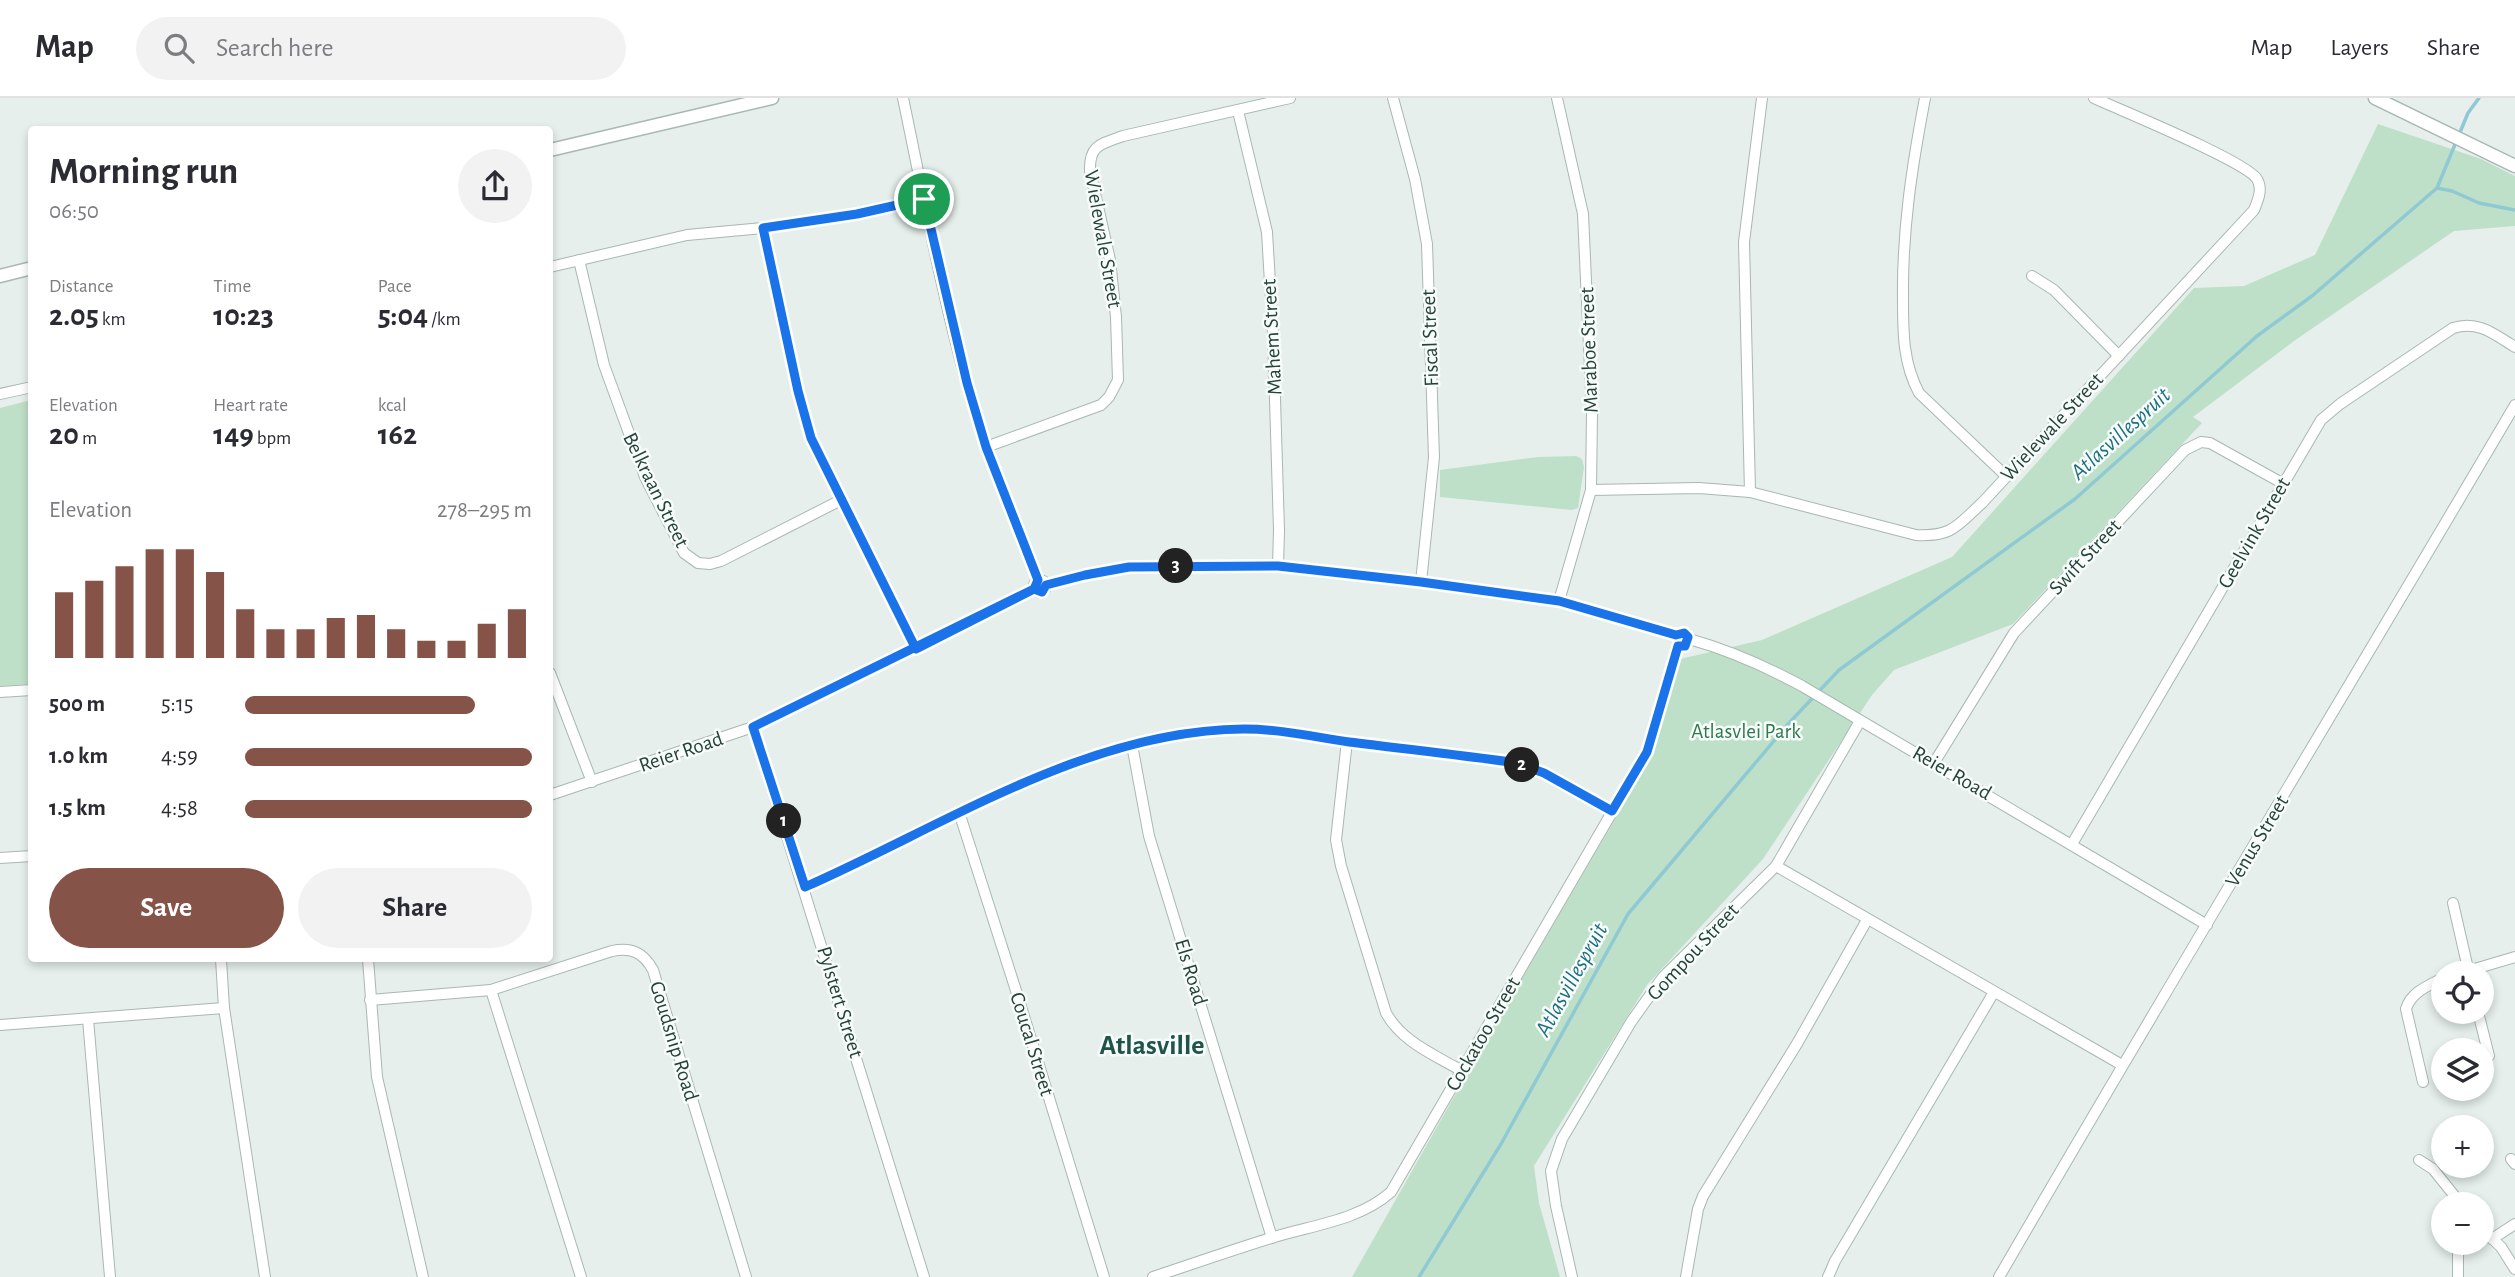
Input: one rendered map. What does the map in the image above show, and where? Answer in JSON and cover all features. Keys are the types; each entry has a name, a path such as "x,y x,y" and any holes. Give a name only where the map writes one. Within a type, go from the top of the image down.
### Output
{"street":[{"path":"553,149 772,98"},
{"path":"903,98 967,383 986,447 1039,585"},
{"name":"Wielewale Street","path":"986,447 1101,405 1109,397 1118,380 1116,317 1110,260 1090,171 1089,157 1098,145 1123,136 1290,98"},
{"name":"Fiscal Street","path":"1394,98 1415,179 1427,244 1434,457 1421,582"},
{"name":"Maraboe Street","path":"1557,98 1583,214 1592,413 1591,490 1559,601"},
{"path":"1750,492 1744,242 1762,98"},
{"path":"1925,98 1910,178 1902,258 1903,344 1910,376 1919,393 2006,476"},
{"name":"Wielewale Street","path":"1591,490 1699,488 1750,492 1916,536 1949,533 2006,476 2254,210 2260,185 2248,170 2094,98"},
{"path":"2375,98 2515,166"},
{"name":"Mahem Street","path":"1238,111 1267,232 1274,347 1278,566"},
{"path":"553,266 687,235 763,228 857,214 924,199"},
{"path":"763,228 798,391 811,438 916,649"},
{"name":"Belkraan Street","path":"579,260 604,365 618,408 645,477 680,546 691,559 706,565 720,561 841,500"},
{"path":"0,276 28,269"},
{"path":"2032,276 2054,290 2119,356"},
{"name":"Geelvink Street","path":"2072,844 2282,483 2328,413 2453,328 2471,325 2482,327 2515,346"},
{"path":"0,394 28,388"},
{"name":"Venus Street","path":"1999,1277 2122,1065 2515,405"},
{"name":"Swift Street","path":"1934,763 2014,633 2185,450 2201,442 2210,443 2282,483"},
{"name":"Reier Road","path":"553,794 753,727 916,649 1039,585 1129,567 1278,566 1559,601 1677,640 1685,646 1689,639 1722,648 1760,663 1824,698 2207,925"},
{"name":"Cockatoo Street","path":"1153,1277 1356,1214 1376,1205 1391,1192 1647,752 1677,640"},
{"path":"553,681 592,782"},
{"path":"0,692 28,690"},
{"name":"Gompou Street","path":"1572,1277 1551,1171 1562,1139 1630,1022 1663,977 1776,866 1860,721"},
{"name":"Pylstert Street","path":"753,727 805,887 924,1277"},
{"path":"805,887 959,812 1081,760 1132,745 1190,734 1244,729 1298,733 1517,763 1544,773 1612,811"},
{"path":"1347,741 1336,840 1340,866 1386,1013 1394,1027 1407,1038 1462,1071"},
{"name":"Els Road","path":"1132,745 1149,836 1272,1238"},
{"name":"Coucal Street","path":"959,812 1104,1277"},
{"path":"0,858 28,856"},
{"path":"1776,866 2122,1065"},
{"path":"2453,903 2464,961"},
{"path":"1686,1277 1698,1209 1703,1196 1798,1042 1867,920"},
{"name":"Goudsnip Road","path":"370,1000 491,990 621,949 628,948 646,958 660,992 746,1277"},
{"path":"2494,963 2515,957"},
{"path":"221,962 224,1008 265,1277"},
{"path":"368,962 377,1077 423,1277"},
{"path":"2423,1082 2406,1009 2409,1000 2417,992 2431,984"},
{"path":"491,990 581,1277"},
{"path":"1828,1277 1994,992"},
{"path":"0,1025 224,1008"},
{"path":"88,1019 110,1277"},
{"path":"2419,1160 2433,1169 2451,1192"},
{"path":"2494,1238 2515,1224"},
{"path":"2494,1242 2515,1269"},
{"path":"2457,1255 2458,1277"}],"green space":[{"name":"Atlasvlei Park","path":"2378,124 2481,159 2515,176 2515,226 2454,231 2294,341 2193,417 2202,423 2013,624 1894,670 1872,695 1763,859 1647,985 1534,1166 1539,1203 1560,1277 1352,1277 1498,1019 1650,759 1680,659 1762,640 1952,557 2194,288 2244,286 2315,255"},
{"path":"28,401 28,684 0,686 0,408"},
{"path":"1576,456 1582,459 1584,467 1578,508 1572,510 1440,497 1440,470 1538,457"}],"waterway":[{"name":"Atlasvillespruit","path":"1419,1277 1501,1144 1628,914 1789,723 1839,670 2075,499 2257,336 2312,296 2437,188 2468,113 2479,98"},
{"path":"2437,188 2452,191 2479,203 2515,210"}],"district":[{"name":"Atlasville","path":"1152,1046"}],"route":[{"path":"924,199 857,214 763,228 798,391 811,438 916,649 975,619 1034,589 1039,593 1044,591 1046,585 1129,567 1278,566 1559,601 1676,635 1681,632 1689,639 1685,646 1678,646 1647,752 1612,811 1544,773 1517,763 1298,733 1244,729 1190,734 1132,745 1081,760 959,812 805,887 753,727 916,649 1034,589 1038,580 986,447 967,383 924,199"}]}
